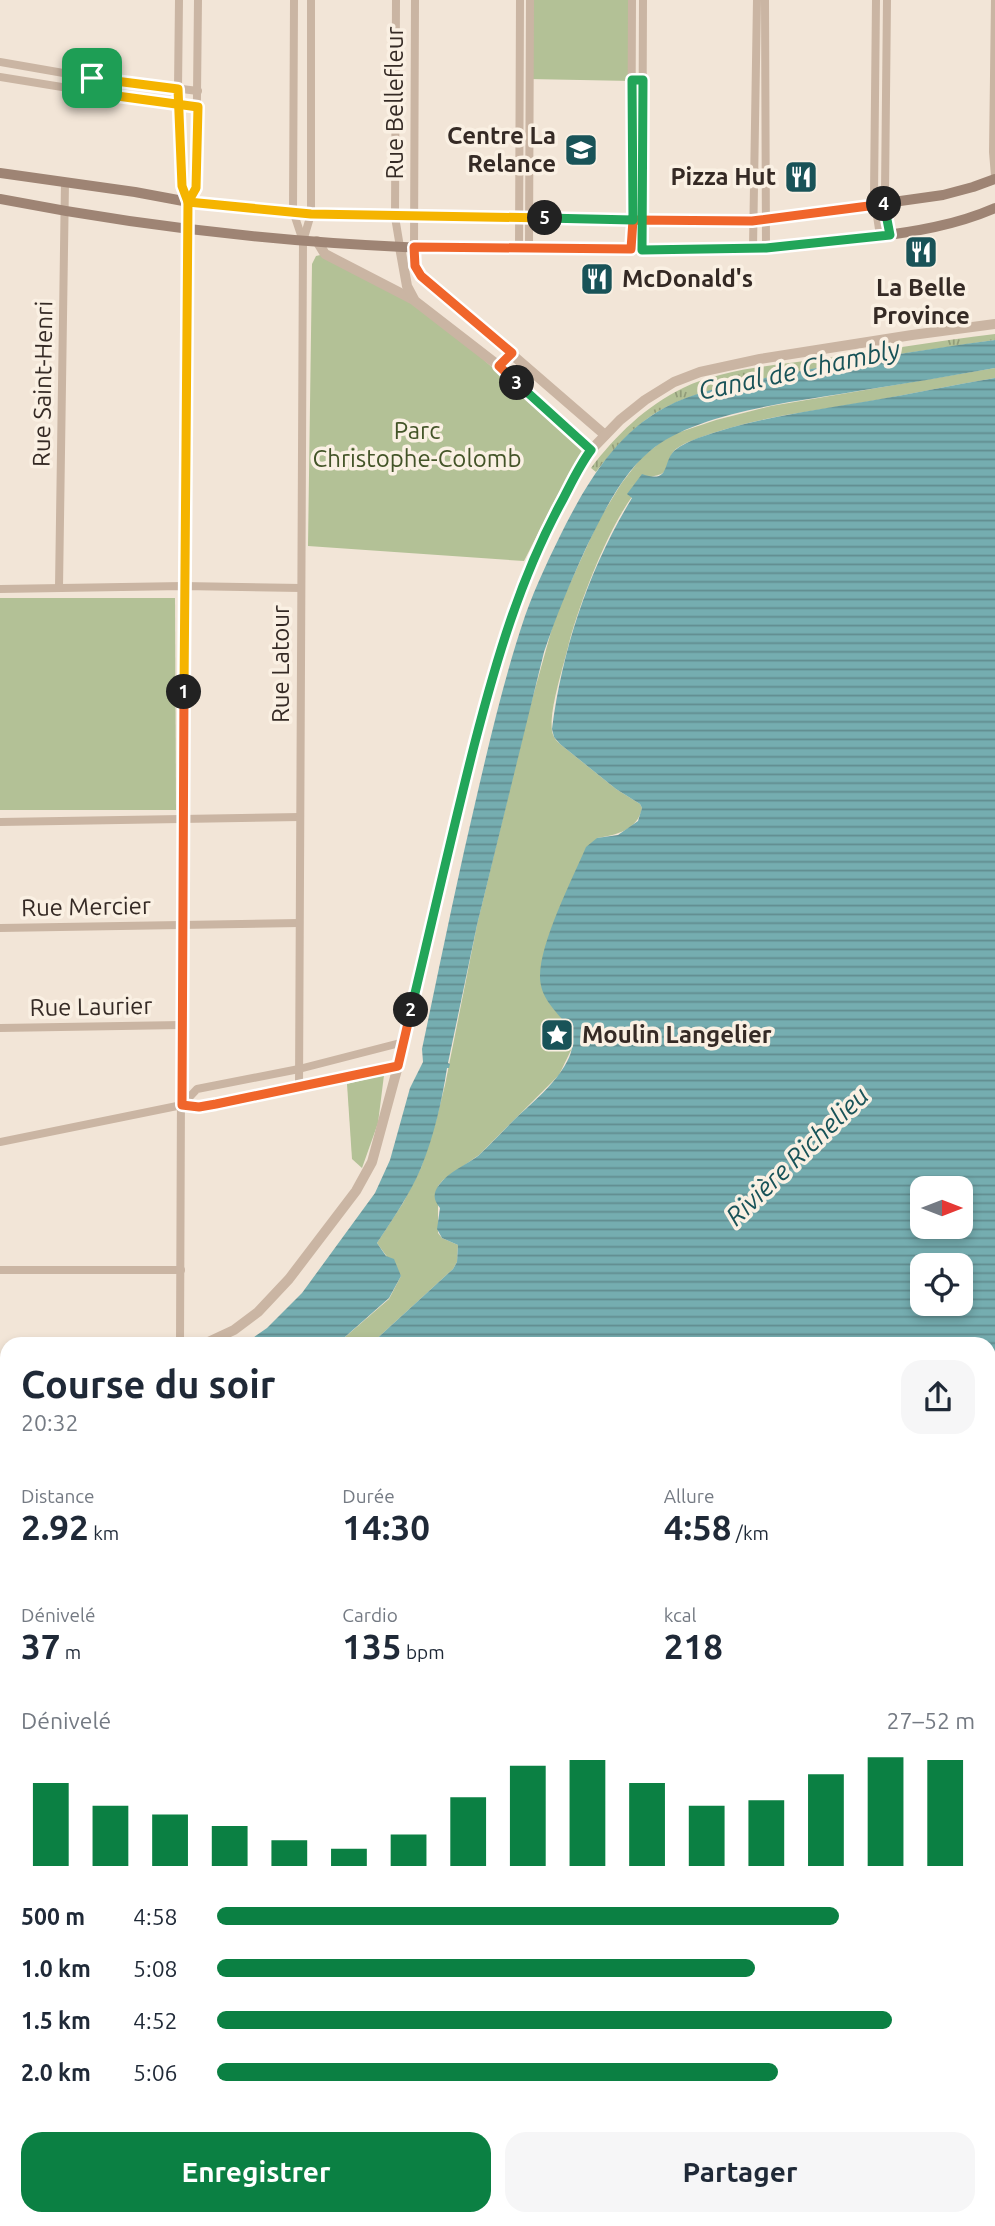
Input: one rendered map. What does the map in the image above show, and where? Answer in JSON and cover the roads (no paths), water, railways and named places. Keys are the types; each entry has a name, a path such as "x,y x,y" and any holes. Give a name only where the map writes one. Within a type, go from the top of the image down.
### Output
{"main road":[{"path":"0,173 188,202 311,214 752,221 953,193 995,178"},
{"path":"0,199 65,212 188,230 303,241 400,247 524,249 766,248 885,236 953,223 995,208"}],"street":[{"path":"179,0 178,89 182,186 188,202 183,586 180,1337"},
{"path":"188,202 196,188 198,0"},
{"name":"Rue Latour","path":"294,0 293,211 303,241"},
{"name":"Rue Latour","path":"299,1088 303,241 311,214 311,0"},
{"name":"Rue Bellefleur","path":"396,0 395,217 400,247"},
{"name":"Rue Bellefleur","path":"414,247 415,0"},
{"path":"520,0 525,88 524,249"},
{"path":"525,88 530,0"},
{"path":"632,0 632,80 638,220"},
{"path":"637,250 643,0"},
{"path":"757,0 766,248"},
{"path":"753,248 752,221 765,0"},
{"path":"876,0 880,205 885,236"},
{"path":"880,205 887,0"},
{"path":"995,0 995,178"},
{"path":"294,33 311,32"},
{"path":"876,54 886,54"},
{"path":"1,66 198,91"},
{"path":"0,78 198,107"},
{"path":"88,92 92,78"},
{"path":"632,80 643,80"},
{"path":"293,118 311,117"},
{"path":"293,167 311,167"},
{"name":"Rue Saint-Henri","path":"59,587 65,183"},
{"path":"317,241 325,254 415,300 499,366 591,450"},
{"path":"400,247 407,286 415,300"},
{"path":"414,247 415,266 421,276 605,435"},
{"path":"219,1337 234,1330 257,1312 289,1279 356,1191 372,1162 404,1042 494,668 529,567 550,522 591,450 636,406 654,393 680,379 709,369 841,346 995,324"},
{"path":"499,366 512,353"},
{"path":"0,589 183,586 301,588"},
{"path":"0,822 300,817"},
{"name":"Rue Mercier","path":"0,928 299,923"},
{"name":"Rue Laurier","path":"0,1028 182,1024"},
{"path":"182,1105 197,1089 299,1069 404,1042"},
{"path":"0,1142 182,1105 199,1107 299,1088 398,1066"},
{"path":"0,1270 181,1270"}],"water":[{"path":"995,340 995,368 779,404 693,427 650,451 639,461 613,496 563,600 544,652 477,925 434,1131 417,1178 377,1243 386,1256 394,1259 401,1276 389,1298 345,1337 254,1337 267,1328 302,1293 375,1193 390,1160 410,1088 423,1062 422,1049 462,858 518,638 534,593 560,535 595,474 632,431 677,402 703,392 743,383 910,352"},
{"name":"Rivière Richelieu","path":"995,378 995,1337 379,1337 453,1269 457,1262 458,1245 442,1238 437,1229 440,1208 435,1196 439,1185 447,1176 488,1147 548,1088 568,1059 572,1045 571,1033 549,1004 540,978 545,948 557,912 586,847 597,838 618,835 638,821 642,808 560,744 552,729 563,668 580,609 603,552 632,498 627,494 642,474 662,474 674,451 695,439 740,425"}],"place":[{"name":"Centre La Relance","path":"581,150"},
{"name":"Pizza Hut","path":"801,177"},
{"name":"La Belle Province","path":"921,252"},
{"name":"McDonald's","path":"597,279"},
{"name":"Moulin Langelier","path":"557,1035"}],"water label":[{"name":"Canal de Chambly","path":"799,370"}],"park label":[{"name":"Parc Christophe-Colomb","path":"417,445"}]}
